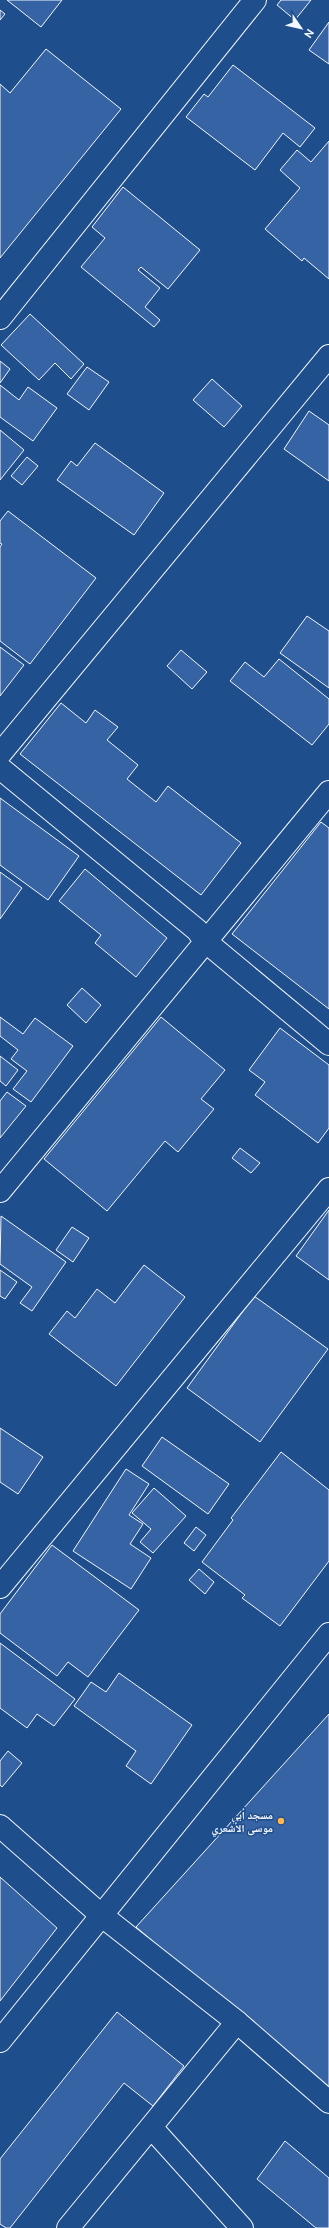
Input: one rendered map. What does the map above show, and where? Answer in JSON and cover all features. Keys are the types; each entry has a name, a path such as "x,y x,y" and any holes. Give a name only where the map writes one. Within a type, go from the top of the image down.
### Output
{"street":[{"path":"0,318 255,0"},
{"path":"0,754 329,356"},
{"path":"0,768 197,930 205,941 329,1044"},
{"path":"0,1191 329,792"},
{"path":"0,1587 329,1189"},
{"path":"3,2031 101,1915 329,1634"},
{"path":"0,1826 101,1915 237,2022 329,2102"},
{"path":"68,2228 237,2022"},
{"path":"151,2127 242,2228"}],"building":[{"path":"7,0 62,0 41,27"},
{"path":"281,0 311,0 295,20 277,5"},
{"path":"0,10 5,14 0,20"},
{"path":"329,22 329,64 309,50"},
{"path":"46,49 121,109 0,258 0,84 10,93"},
{"path":"233,65 315,128 300,147 283,133 255,170 186,117 204,94 208,97"},
{"path":"329,141 329,279 304,258 302,261 265,229 300,188 280,170 297,150 311,162"},
{"path":"123,187 200,250 168,289 141,267 138,270 160,288 145,307 160,320 154,327 81,267 105,238 92,227"},
{"path":"30,314 84,364 71,379 55,363 39,380 1,345"},
{"path":"0,361 10,369 0,383"},
{"path":"87,367 109,382 89,410 67,394"},
{"path":"212,379 242,406 224,427 193,400"},
{"path":"0,385 19,400 28,387 57,408 33,441 0,417"},
{"path":"309,411 329,425 329,481 284,449"},
{"path":"0,430 24,450 0,480"},
{"path":"95,443 164,493 134,535 57,480 71,461 77,466"},
{"path":"27,457 38,466 22,485 11,476"},
{"path":"8,511 96,578 30,664 0,641 0,547 2,544 0,543 0,521"},
{"path":"307,616 329,631 329,688 280,653"},
{"path":"0,647 24,665 0,696"},
{"path":"181,650 207,672 192,689 167,666"},
{"path":"279,659 329,699 329,724 312,745 230,681 245,662 264,677"},
{"path":"61,703 86,723 95,710 118,727 107,740 138,765 127,779 156,802 168,786 241,843 201,895 20,754"},
{"path":"0,798 79,856 48,900 0,865"},
{"path":"321,822 329,828 329,1009 232,934"},
{"path":"85,869 167,938 136,977 95,943 101,935 59,901"},
{"path":"0,872 22,888 0,919"},
{"path":"82,988 101,1005 86,1023 67,1005"},
{"path":"0,1017 23,1034 35,1018 73,1046 31,1102 13,1089 27,1071 11,1059 18,1050 0,1036"},
{"path":"161,1017 225,1070 201,1099 214,1109 178,1152 165,1141 107,1211 44,1159"},
{"path":"280,1028 329,1065 329,1128 318,1143 255,1095 265,1082 249,1070"},
{"path":"0,1056 18,1070 6,1086 0,1081"},
{"path":"7,1092 26,1106 0,1138 0,1101"},
{"path":"240,1148 260,1163 251,1173 232,1158"},
{"path":"329,1210 329,1280 296,1256"},
{"path":"1,1216 66,1262 32,1311 20,1303 32,1287 0,1264"},
{"path":"72,1227 89,1238 73,1262 56,1250"},
{"path":"144,1265 185,1297 116,1386 49,1334 67,1311 75,1318 97,1289 115,1303"},
{"path":"0,1270 17,1282 5,1299 0,1296"},
{"path":"254,1296 328,1349 260,1442 187,1388"},
{"path":"0,1428 43,1457 18,1494 0,1482"},
{"path":"162,1437 229,1484 208,1514 142,1466"},
{"path":"281,1452 329,1490 329,1561 280,1626 242,1598 245,1595 202,1562 233,1520 231,1518"},
{"path":"126,1469 149,1484 129,1515 143,1524 130,1544 151,1558 131,1589 73,1551"},
{"path":"154,1488 186,1516 153,1553 140,1542 151,1529 132,1513"},
{"path":"196,1527 206,1535 194,1551 184,1543"},
{"path":"52,1545 139,1610 88,1677 68,1662 57,1676 0,1633 0,1614"},
{"path":"199,1569 214,1582 205,1594 189,1580"},
{"path":"0,1643 75,1699 54,1726 37,1714 27,1728 0,1708"},
{"path":"119,1673 192,1725 151,1784 126,1766 136,1751 74,1706 91,1682 106,1692"},
{"name":"مسجد أبي موسى الأشعري","path":"329,1714 329,2090 136,1927"},
{"path":"8,1751 22,1763 2,1787 0,1785 0,1761"},
{"path":"0,1877 57,1928 0,2001"},
{"path":"117,2012 184,2066 153,2106 124,2083 10,2228 6,2228 0,2224 0,2159"},
{"path":"285,2141 329,2178 329,2228 316,2228 257,2179"}],"place":[{"name":"مسجد أبي موسى الأشعري","path":"281,1821"}]}
